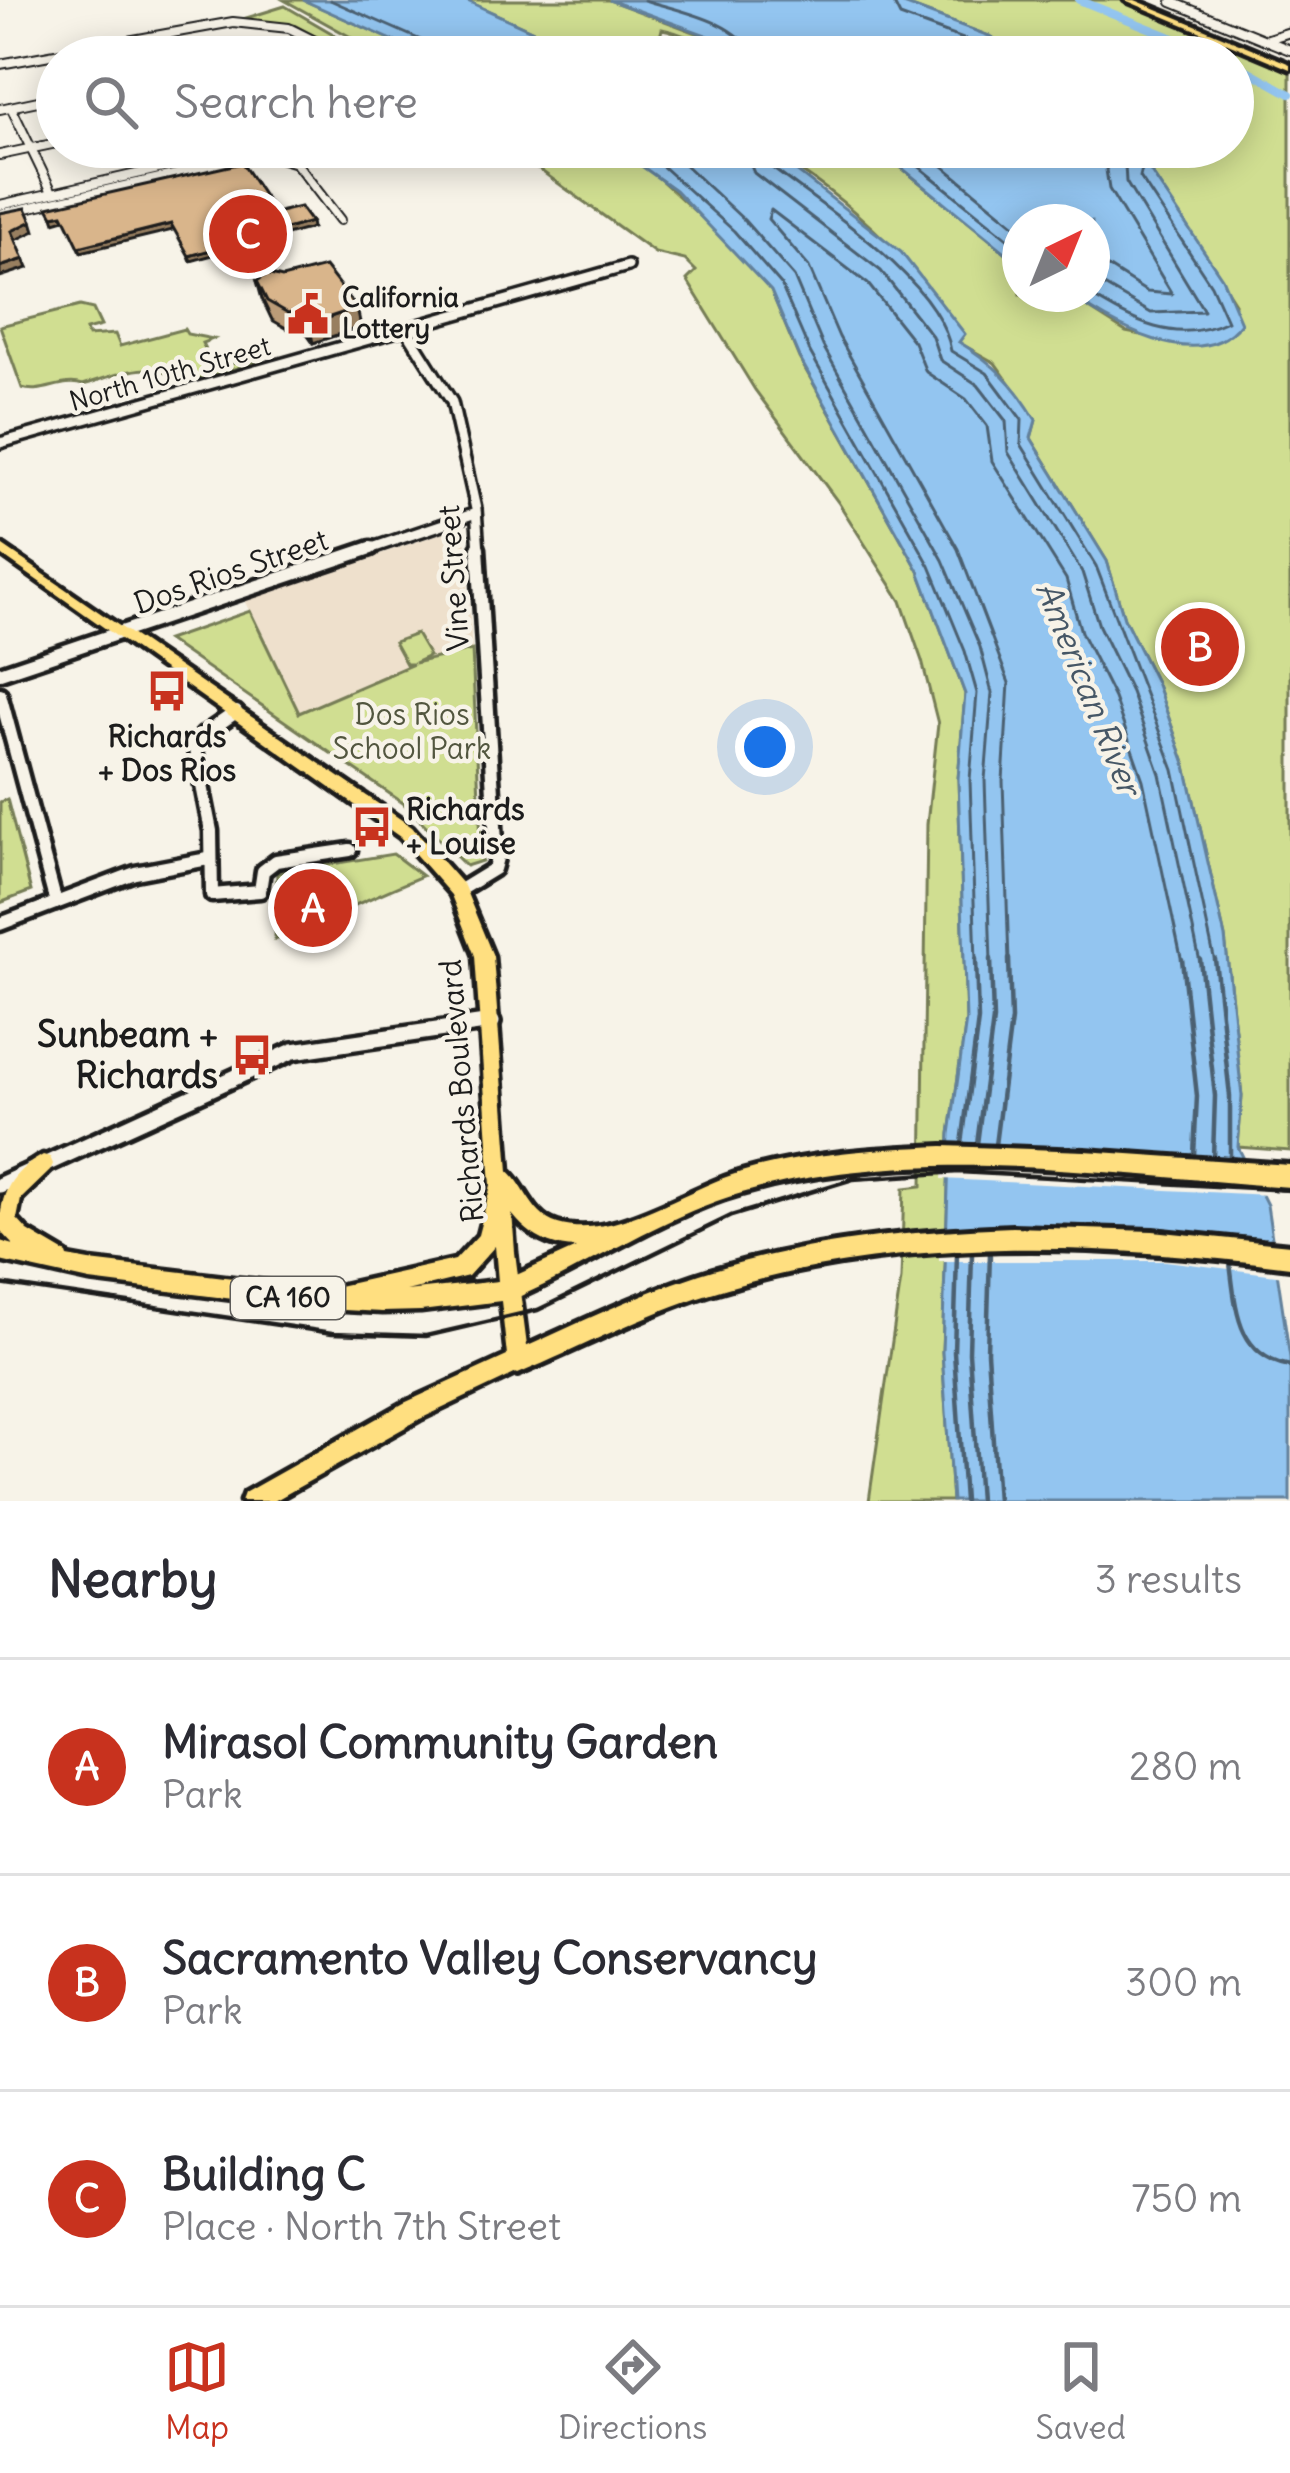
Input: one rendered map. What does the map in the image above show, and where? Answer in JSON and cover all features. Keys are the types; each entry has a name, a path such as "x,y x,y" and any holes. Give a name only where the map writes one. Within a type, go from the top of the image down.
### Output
{"highway":[{"path":"501,1178 532,1226 554,1238 640,1231 749,1180 818,1166 920,1157 1290,1176"},
{"name":"CA 160","path":"509,1290 640,1231"},
{"path":"518,1362 706,1283 783,1263 882,1248 1086,1241 1287,1257"}],"main road":[{"path":"1129,0 1216,36"},
{"path":"1254,52 1290,67"},
{"name":"Richards Boulevard","path":"0,548 406,832 458,892 484,956 518,1362"},
{"path":"43,1164 13,1194 6,1222 21,1238 68,1266"},
{"path":"314,1301 443,1275 467,1264 487,1240 501,1178"},
{"name":"CA 160","path":"0,1251 68,1266 314,1301 405,1306 509,1290"},
{"path":"252,1501 424,1404 518,1362"}],"street":[{"path":"1174,1 1290,50"},
{"path":"150,36 232,22 282,26 302,36"},
{"path":"1265,40 1290,32"},
{"path":"0,64 36,57"},
{"path":"36,101 5,108 36,157"},
{"path":"0,155 36,147"},
{"path":"41,168 52,193"},
{"path":"0,209 164,168"},
{"path":"0,209 184,168"},
{"path":"299,168 340,220"},
{"name":"North 10th Street","path":"0,443 628,266"},
{"name":"Vine Street","path":"406,328 452,402 476,513 497,858 494,869 458,892"},
{"name":"Dos Rios Street","path":"0,673 476,513"},
{"path":"0,694 56,903"},
{"path":"236,712 203,734 195,750 211,831 212,895 223,898 260,891 263,871 276,861 350,850"},
{"path":"0,924 135,873 208,860"},
{"path":"0,1184 292,1051 491,1022"}],"shaded area":[{"path":"448,531 465,534 472,650 413,664 298,713 244,600"}],"green space":[{"path":"284,0 303,0 383,36 349,36"},
{"path":"465,0 609,0 705,36 662,29 660,36 545,36"},
{"path":"893,0 1129,0 1216,36 989,36"},
{"path":"285,6 337,36 315,36 294,25 243,19"},
{"path":"1254,52 1290,67 1290,1151 1238,1147 1242,1096 1225,937 1186,766 1156,682 1124,618 1107,561 1031,438 1036,420 995,363 958,342 927,287 902,258 843,202 795,168 902,168 1002,249 1002,312 1094,312 1126,332 1182,343 1235,303 1151,172 1154,168 1254,168"},
{"path":"537,168 648,168 726,240 771,291 799,358 919,571 965,694 958,779 966,1020 950,1134 942,1352 952,1501 869,1501 901,1279 904,1188 922,1186 927,824 938,724 901,601 838,502 755,390 687,280 696,271 685,260 655,253"},
{"path":"80,306 93,309 101,326 86,330 88,336 115,334 120,346 184,329 187,334 213,339 202,343 213,366 263,360 182,385 171,376 147,369 83,385 22,388 0,326"},
{"name":"Dos Rios School Park","path":"250,611 299,713 413,664 406,664 394,642 416,634 429,656 414,663 472,650 482,861 466,866 403,803 167,640"},
{"path":"7,799 31,891 0,903 0,802"},
{"path":"393,854 422,876 275,940 277,873"}],"water":[{"path":"303,0 465,0 545,36 383,36"},
{"path":"609,0 893,0 989,36 709,36"},
{"name":"American River","path":"644,168 792,168 901,252 965,334 959,342 993,367 1028,407 1036,420 1031,438 1107,561 1124,618 1156,682 1186,766 1225,937 1242,1096 1238,1147 1267,1205 1290,1358 1290,1501 952,1501 942,1352 950,1134 966,1020 958,779 965,694 919,571 799,357 771,291 675,190"},
{"path":"902,168 1153,168 1151,172 1222,278 1241,323 1223,339 1202,346 1178,345 1097,312 1110,312 1110,204 1002,204 1002,249"}],"pier":[{"path":"944,1143 1251,1159 1268,1195 942,1179"},
{"path":"940,1229 1153,1229 1278,1239 1284,1276 1166,1261 939,1261"}],"building":[{"path":"220,168 245,168 275,213 300,207 311,222 189,256 171,224 79,247 63,214 53,216 48,207"},
{"path":"26,208 32,221 12,231 24,259 0,267 0,213"},
{"path":"325,267 357,308 309,324 299,310 288,313 267,301 257,281 267,274 282,278"}],"waterway":[{"path":"1079,0 1169,36"},
{"path":"1254,74 1290,94"}],"tram line":[{"path":"0,1284 332,1333 426,1336 538,1310 731,1216 853,1179 959,1172 1290,1190"}],"place":[{"name":"Building C","path":"248,234"},
{"name":"California Lottery","path":"308,314"},
{"name":"Sacramento Valley Conservancy","path":"1200,647"},
{"name":"Richards + Dos Rios","path":"167,691"},
{"name":"Richards + Louise","path":"372,827"},
{"name":"Mirasol Community Garden","path":"313,908"},
{"name":"Sunbeam + Richards","path":"252,1055"}]}
